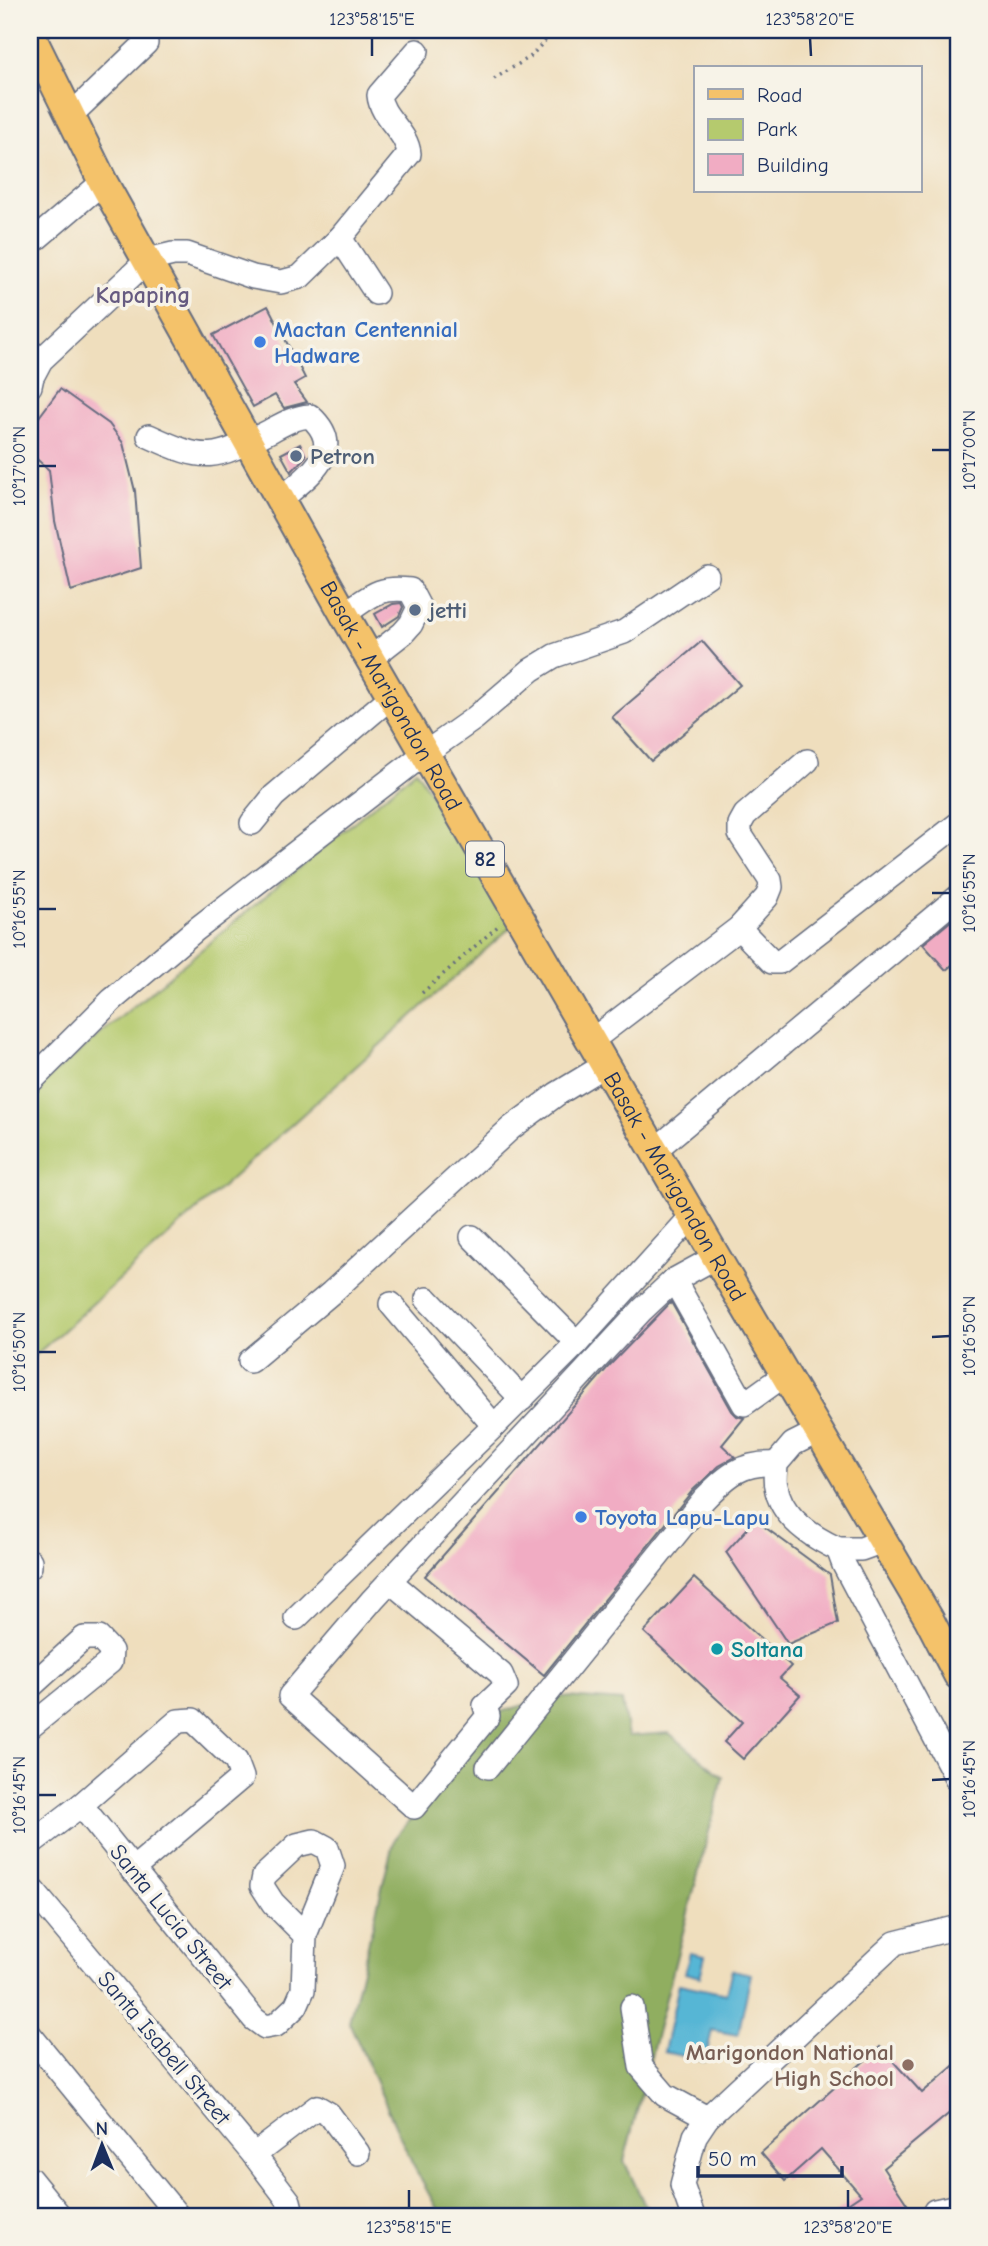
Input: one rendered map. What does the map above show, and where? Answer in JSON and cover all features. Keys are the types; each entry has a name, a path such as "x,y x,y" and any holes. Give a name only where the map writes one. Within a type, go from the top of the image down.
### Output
{"main road":[{"name":"Basak - Marigondon Road","path":"30,34 103,182 344,614 929,1619 958,1675"}],"street":[{"path":"71,115 146,43"},
{"path":"30,386 41,360 148,260 173,254 187,254 253,277 281,282 300,277 340,239 409,154 408,145 383,110 379,95 417,51"},
{"path":"30,244 103,182"},
{"path":"340,239 376,293"},
{"path":"149,436 186,454 213,456 299,416 310,416 323,436 326,451 320,464 280,500"},
{"path":"31,1079 113,1000 194,931 424,754 475,718 531,670 554,656 624,632 707,576"},
{"path":"344,614 374,594 390,588 410,590 419,607 411,624 371,658"},
{"path":"252,822 274,796 393,696"},
{"path":"250,1361 331,1293 511,1128 557,1094 598,1053 739,928 767,897 771,887 770,880 740,834 740,824 754,807 807,761"},
{"path":"739,928 772,962 780,962 958,824"},
{"path":"655,1150 958,897"},
{"path":"296,1618 522,1399 577,1343 693,1215"},
{"path":"472,1237 577,1343"},
{"path":"391,1582 501,1674 506,1686 485,1706 488,1716 414,1807 289,1696 373,1600 642,1310 674,1280 716,1257"},
{"path":"674,1280 744,1404 786,1374"},
{"path":"427,1299 522,1399"},
{"path":"391,1304 494,1426"},
{"path":"818,1431 793,1444 776,1464 776,1486 784,1507 802,1528 818,1540 838,1549 861,1549 883,1541"},
{"path":"488,1767 704,1499 722,1481 740,1469 758,1463 776,1464"},
{"path":"838,1549 958,1781"},
{"path":"30,1561 30,1566"},
{"path":"30,1687 84,1638 99,1638 111,1651 110,1662 32,1718"},
{"path":"30,1844 81,1805 178,1721 193,1720 236,1761 242,1777 132,1870"},
{"name":"Santa Lucia Street","path":"81,1805 254,2019 265,2027 276,2025 296,2006 303,1990 305,1935"},
{"name":"Santa Isabell Street","path":"30,1886 254,2155 289,2201 291,2214"},
{"path":"693,2216 682,2185 695,2136 707,2118 895,1943 958,1927"},
{"path":"632,2007 641,2067 665,2095 707,2118"},
{"path":"30,2035 178,2216"},
{"path":"254,2155 317,2107 329,2113 358,2153"},
{"path":"30,2179 60,2216"},
{"path":"936,2211 958,2206"}],"path":[{"path":"494,79 530,57 555,30"},
{"path":"422,993 515,911"}],"green space":[{"path":"416,770 513,925 30,1360 30,1093"},
{"path":"554,1696 622,1701 628,1736 669,1733 723,1777 624,2161 650,2216 441,2216 412,2163 349,2022 394,1839 500,1712"}],"water":[{"path":"690,1953 705,1956 700,1977 685,1973"},
{"path":"732,1970 751,1974 738,2035 712,2030 705,2061 664,2052 679,1984 726,1994"}],"building":[{"path":"268,306 305,378 294,384 307,402 284,408 275,395 253,407 213,335"},
{"path":"60,389 109,424 123,443 135,491 141,568 71,591 55,521 49,470 30,453 30,429"},
{"path":"300,444 306,456 291,472 281,454"},
{"path":"401,603 403,607 399,616 382,627 375,614 393,604"},
{"path":"702,641 740,685 651,761 612,717"},
{"path":"958,915 958,960 946,970 923,944"},
{"name":"Toyota Lapu-Lapu","path":"671,1302 732,1411 744,1418 722,1445 735,1457 719,1466 693,1490 544,1675 425,1576 609,1366"},
{"path":"755,1520 830,1575 838,1623 788,1644 726,1552"},
{"name":"Soltana","path":"694,1578 791,1666 780,1678 800,1695 743,1759 724,1742 742,1722 644,1632"},
{"path":"880,2047 922,2093 958,2062 958,2106 883,2168 915,2216 830,2216 861,2195 821,2149 785,2181 761,2153"}],"place":[{"name":"Mactan Centennial Hadware","path":"260,342"},
{"name":"Petron","path":"296,456"},
{"name":"jetti","path":"415,610"},
{"name":"Toyota Lapu-Lapu","path":"581,1517"},
{"name":"Soltana","path":"717,1649"},
{"name":"Marigondon National High School","path":"908,2065"}],"district":[{"name":"Kapaping","path":"143,295"}]}
